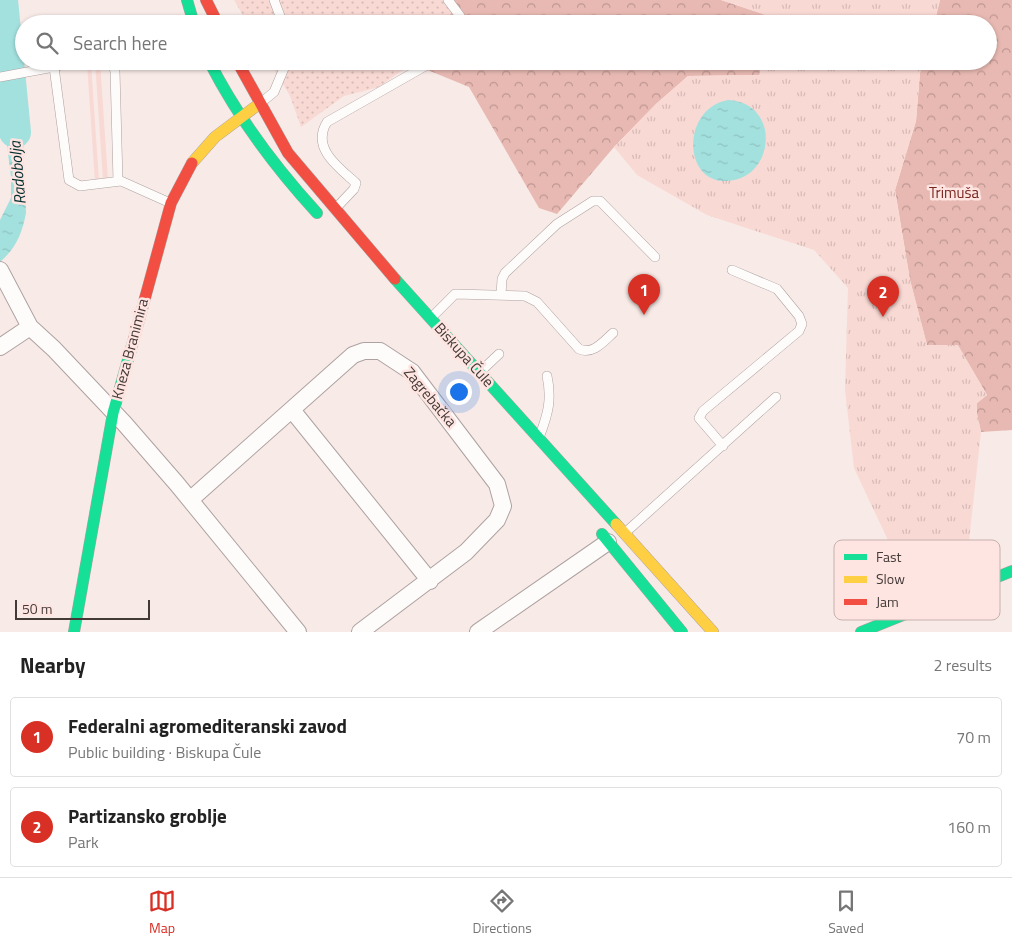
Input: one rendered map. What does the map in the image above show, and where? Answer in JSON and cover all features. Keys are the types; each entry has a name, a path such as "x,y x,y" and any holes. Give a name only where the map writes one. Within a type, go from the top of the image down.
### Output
{"main road":[{"path":"188,0 192,15"},
{"path":"206,0 214,15"},
{"path":"214,70 240,117 265,156 322,219"},
{"name":"Biskupa Čule","path":"242,70 288,153 431,318 713,632"},
{"name":"Kneza Branimira","path":"74,632 112,413 171,203 180,180 194,158 211,138 260,104"},
{"path":"594,525 682,632"},
{"path":"1000,576 1012,571"},
{"path":"861,632 891,620"}],"street":[{"path":"0,271 30,327 54,349 190,500 298,632"},
{"path":"0,347 30,327"},
{"name":"Zagrebačka","path":"190,500 354,355 364,351 380,351 398,360 424,386 497,484 503,506 496,520 484,535 430,580 360,632"},
{"path":"292,410 430,580"},
{"path":"478,632 608,542"}],"lane":[{"path":"274,0 280,15"},
{"path":"448,0 459,15"},
{"path":"0,76 38,70"},
{"path":"54,70 68,180 80,186 118,182 152,193 171,203"},
{"path":"115,70 118,182"},
{"path":"260,104 274,92 283,70"},
{"path":"335,209 354,189 356,183 328,157 321,143 321,132 326,122 418,70"},
{"path":"501,295 502,279 505,273 557,224 593,201 600,201 655,257"},
{"path":"722,446 699,418 703,412 799,331 802,324 799,316 776,289 732,270"},
{"path":"431,318 455,294 525,296 537,302 579,349 586,352 593,350 613,333"},
{"path":"480,372 499,354"},
{"path":"538,438 550,410 551,394 547,376"},
{"path":"624,534 776,397"}],"green space":[{"path":"234,0 448,0 455,9 449,15 243,15"},
{"path":"448,0 721,0 766,15 449,15 455,9"},
{"path":"721,0 940,0 936,15 766,15"},
{"name":"Trimuša","path":"940,0 1012,0 1012,430 981,432 977,414 977,403 987,395 958,346 927,345 910,280 895,190 916,121 921,70 997,70 997,15 936,15"},
{"path":"87,70 91,70 99,181 95,182"},
{"path":"96,70 101,70 108,180 103,180"},
{"path":"274,70 403,70 379,87 344,96 301,127 290,96"},
{"path":"428,70 761,70 760,75 688,76 656,104 614,147 557,214 539,208 469,87"},
{"path":"760,70 921,70 916,121 895,190 910,280 927,345 958,345 987,395 977,403 977,414 981,432 969,540 888,540 854,468 845,390 848,288 814,250 707,215 637,175 614,147 656,104 688,76 759,75"}],"water":[{"path":"21,86 26,213 18,240 0,262 0,220 11,198 11,177 0,90"},
{"path":"728,100 746,104 758,114 764,128 766,143 762,157 753,170 740,179 723,181 710,177 700,169 695,157 693,143 696,129 702,116 713,106"}],"waterway":[{"name":"Radobolja","path":"2,0 15,132"}],"traffic: fast":[{"path":"187,0 191,15"},
{"path":"214,70 258,141 317,213"},
{"path":"395,279 616,524"},
{"path":"74,632 113,413 133,342"},
{"path":"602,534 682,632"},
{"path":"1000,576 1012,571"},
{"path":"861,632 891,620"}],"traffic: slow":[{"path":"192,163 215,137 255,107"},
{"path":"616,524 713,632"}],"traffic: jam":[{"path":"206,0 214,15"},
{"path":"242,70 288,153 395,279"},
{"path":"133,342 171,203 192,163"}],"place":[{"name":"Federalni agromediteranski zavod","path":"644,315"},
{"name":"Partizansko groblje","path":"883,317"}]}
